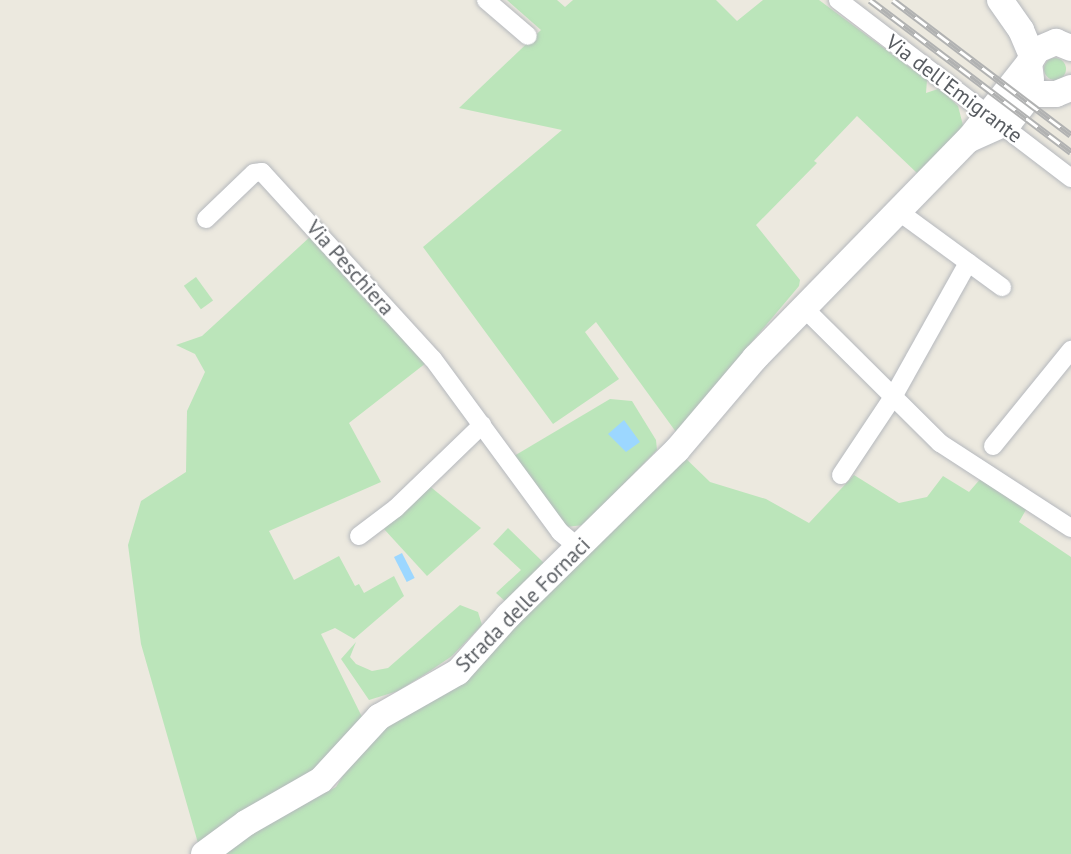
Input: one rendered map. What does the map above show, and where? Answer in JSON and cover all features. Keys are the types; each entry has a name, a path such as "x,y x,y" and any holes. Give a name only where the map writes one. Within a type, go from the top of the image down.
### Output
{"street":[{"path":"486,0 528,36"},
{"name":"Via dell'Emigrante","path":"838,0 1071,178"},
{"path":"1000,0 1021,30 1053,50"},
{"path":"1005,0 1053,50"},
{"path":"1053,50 1034,84 1065,91"},
{"name":"Strada delle Fornaci","path":"204,854 246,823 321,780 379,717 458,672 508,616 676,450 803,307 969,139 994,120 1053,50"},
{"name":"Strada delle Fornaci","path":"994,120 1010,121 1032,94 1065,91"},
{"name":"Via Peschiera","path":"206,219 254,173 262,172 433,359 560,532 579,548"},
{"path":"898,212 1002,287"},
{"path":"841,475 892,397 968,263"},
{"path":"803,307 940,442 1071,528"},
{"path":"993,446 1071,350"},
{"path":"359,536 396,508 482,425"}],"green space":[{"path":"507,0 557,0 565,7 573,0 716,0 737,21 763,0 819,0 927,80 926,93 938,89 947,95 958,106 964,129 917,173 857,116 814,161 817,163 756,225 800,280 799,286 676,432 596,322 585,332 619,379 553,424 423,247 562,130 459,108 541,30"},
{"path":"1055,58 1063,61 1066,69 1063,77 1055,80 1047,77 1044,69 1047,61"},
{"path":"311,236 426,363 349,423 381,482 269,531 294,580 339,556 355,586 359,584 364,593 394,576 404,596 354,639 335,628 321,634 365,723 341,752 200,850 141,644 128,545 141,501 186,472 187,411 205,372 195,354 176,345 202,336"},
{"path":"196,277 213,300 201,309 184,286"},
{"path":"610,399 632,401 656,440 657,450 584,525 566,527 514,456"},
{"path":"677,450 710,482 766,499 809,523 854,475 899,503 927,497 943,476 969,492 982,477 1027,508 1019,522 1071,557 1071,854 214,854 336,787 360,747"},
{"path":"427,484 481,528 427,576 384,529"},
{"path":"508,528 544,563 539,574 506,602 496,593 521,570 493,544"},
{"path":"460,605 478,612 482,625 452,656 430,671 398,691 369,700 341,659 356,642 350,657 356,664 372,671 388,668"}],"water":[{"path":"624,420 640,442 626,452 608,434"},
{"path":"402,553 415,578 407,582 394,557"}],"railway":[{"path":"870,0 1071,152"},
{"path":"893,0 1071,135"}]}
